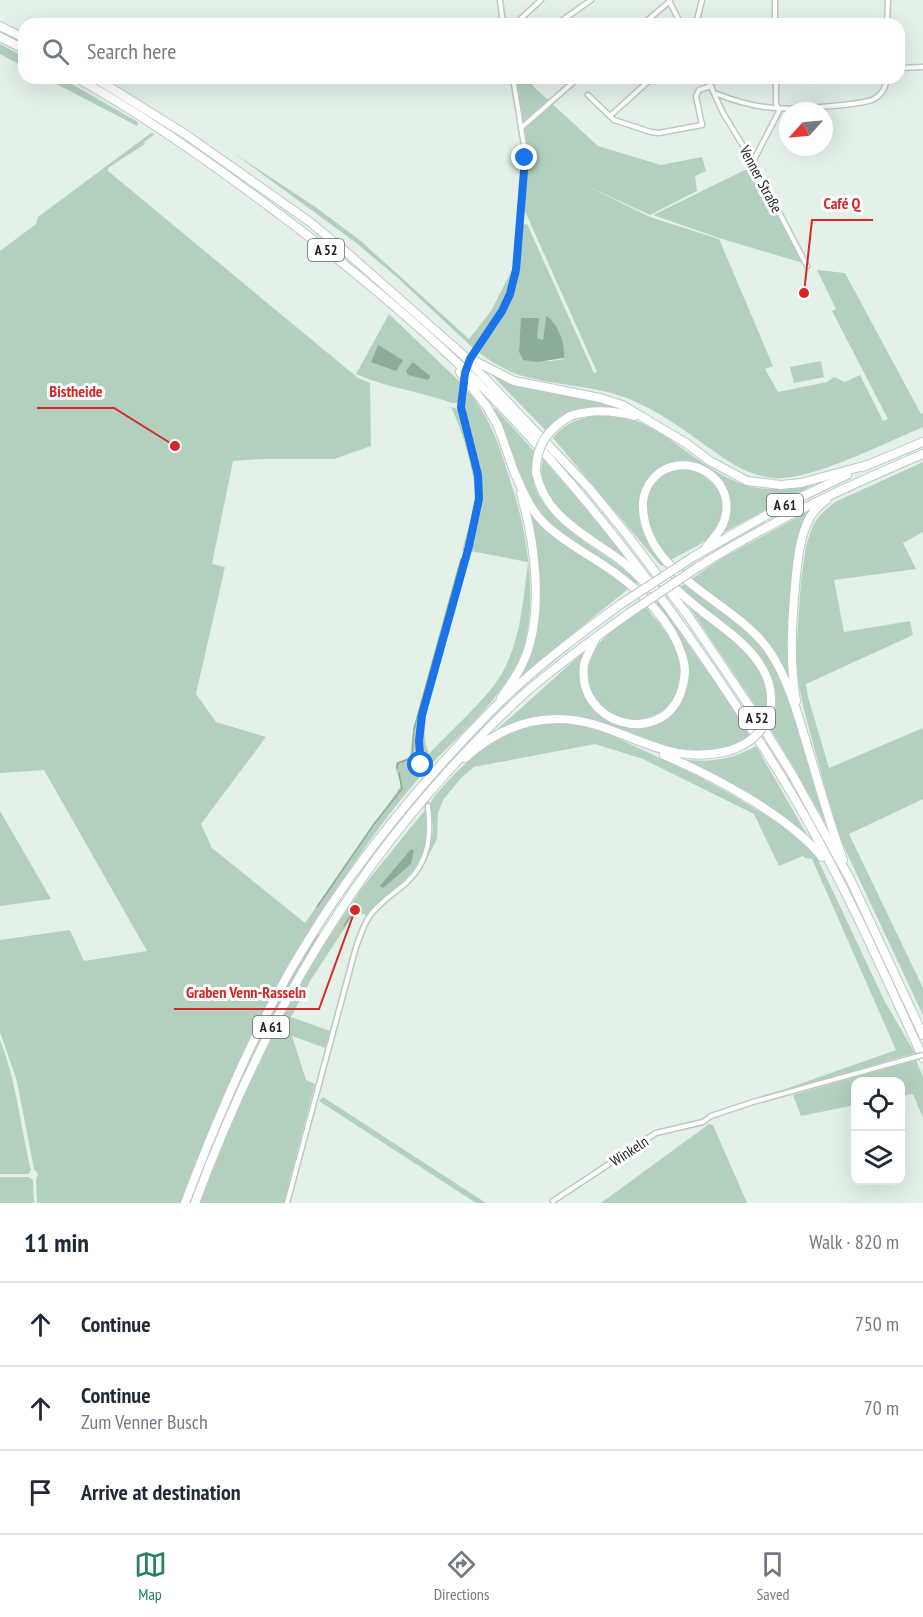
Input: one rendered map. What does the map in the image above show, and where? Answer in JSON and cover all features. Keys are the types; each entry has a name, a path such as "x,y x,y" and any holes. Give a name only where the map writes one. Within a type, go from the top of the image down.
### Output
{"highway":[{"path":"0,26 18,35"},
{"path":"0,36 18,46"},
{"name":"A 52","path":"87,84 176,138 343,263 495,400 591,507 633,558 765,749 833,870 923,1057"},
{"name":"A 52","path":"105,84 185,134 310,222 387,286 462,354 589,488 689,617 792,774 850,881 923,1035"},
{"path":"442,350 487,406 498,426 514,471 531,537 534,584 533,628 518,673 495,707"},
{"path":"462,354 514,381 600,398 622,405 734,475 762,484 801,483 867,465"},
{"path":"647,420 609,411 584,412 570,416 558,423 543,440 538,452 536,472 545,498 559,516 628,566 664,602"},
{"name":"A 61","path":"185,1203 245,1059 275,998 309,941 356,870 384,833 420,789 495,707 568,643 621,604 705,549 784,505 867,465 923,442"},
{"name":"A 61","path":"195,1203 215,1149 253,1063 303,969 361,879 394,835 432,788 477,740 524,694 597,636 698,567 750,535 837,492 923,454"},
{"path":"705,549 719,531 726,512 725,498 720,485 705,470 691,466 676,466 663,471 651,481 644,495 643,514 651,536 662,554 691,584 747,627 770,652 789,690 800,721 850,881"},
{"path":"514,471 534,511 543,522 569,543 618,575 642,596 677,642 684,660 686,674 677,700 669,711 649,722 628,724 618,722 598,709 586,689 584,679 586,656 597,636"},
{"path":"800,721 791,660 792,617 801,540 812,513 837,492"},
{"path":"432,788 488,740 504,730 534,720 567,719 597,725 670,753 686,755 714,755 740,748 754,738 764,725 770,711 771,691 768,679 755,658 735,637 689,601 649,563"},
{"path":"633,740 729,788 798,831 833,870"}],"street":[{"path":"500,0 502,18"},
{"path":"522,18 541,0"},
{"path":"565,18 591,0"},
{"path":"698,18 702,0"},
{"path":"775,0 775,18"},
{"path":"886,18 888,0"},
{"path":"650,18 669,1 678,18"},
{"path":"905,68 923,68"},
{"path":"422,772 419,741 422,715 469,546 479,499 478,475 461,407 462,391 467,366 502,311 510,294 516,270 525,158 514,84"},
{"path":"521,128 571,84"},
{"path":"610,116 645,84"},
{"path":"753,162 777,117 776,84"},
{"path":"716,93 747,104 777,108 860,103 874,99 887,84"},
{"path":"588,95 614,120 659,133 702,125 696,96 699,90 711,86"},
{"name":"Venner Straße","path":"711,86 723,113 753,162 807,266"},
{"path":"287,1203 362,932 370,915 407,882 422,861 430,833 428,806"},
{"name":"Winkeln","path":"553,1201 657,1133 702,1122 711,1116 908,1059 923,1057"}],"shaded area":[{"path":"0,44 18,54 18,64 0,54"},
{"path":"56,84 72,84 138,122 137,126"},
{"path":"516,84 532,84 598,146 661,165 702,157 706,171 695,176 697,191 650,215 587,186 650,217 719,239 773,366 765,369 778,392 827,382 834,377 845,382 860,375 883,421 888,419 832,311 836,309 817,270 845,273 921,414 923,413 923,427 827,468 788,478 765,477 731,463 672,422 635,401 608,392 519,375 503,368 479,353 501,319 512,296 518,270 522,225 527,224 594,373 597,372 524,209 527,158","holes":["546,316 564,359 524,360 519,352 520,339 543,340"]},
{"path":"151,133 155,134 144,142 145,144 108,168 108,171 358,378 370,383 371,446 334,459 233,461 212,564 225,567 196,694 216,722 266,737 201,824 212,848 305,923 401,786 396,763 410,757 413,729 422,698 430,700 424,734 429,754 494,685 508,662 513,648 520,620 528,562 470,551 479,512 481,483 465,411 468,391 491,427 501,453 519,510 527,549 529,569 530,589 530,609 524,646 515,668 483,711 403,797 311,927 327,940 361,889 425,810 427,830 425,846 413,870 368,916 356,911 310,981 291,1017 330,1031 325,1048 292,1036 306,1080 315,1084 285,1203 37,1203 38,1174 34,1169 17,1081 0,1032 0,940 70,930 84,961 147,951 44,770 0,773 0,251 36,224 38,217"},
{"path":"232,152 314,206 361,241 469,339 491,311 512,270 504,302 487,331 473,348 398,278 355,242"},
{"path":"749,168 754,169 803,263 653,215"},
{"path":"389,314 460,382 458,403 356,374"},
{"path":"546,316 554,323 560,335 564,347 564,358 537,362 523,360 519,352 521,318 539,318 537,338 543,340"},
{"path":"378,345 403,360 396,371 371,362"},
{"path":"821,361 824,377 794,383 790,367"},
{"path":"412,363 430,378 428,380 408,375 406,371"},
{"path":"492,375 524,387 600,401 625,410 569,413 560,417 545,430"},
{"path":"451,407 459,410 477,481 475,511 467,551 462,550 473,508 475,494 473,474"},
{"path":"495,408 534,451 532,467 534,482 546,506 569,530 639,582 634,586 557,532 536,509 519,478 511,449 493,410"},
{"path":"602,414 634,420 649,427 716,471 745,485 771,489 813,485 721,534 726,497 700,467 661,471 640,506 666,564 661,566 553,438 575,421"},
{"path":"543,459 638,573 590,540 556,510 544,490 541,475"},
{"path":"923,462 923,532 903,543 916,569 834,580 844,632 910,621 913,635 806,684 829,768 923,728 923,799 849,834 923,988 923,1015 837,832 804,710 796,656 801,581 806,546 813,525 835,502"},
{"path":"685,468 696,472 714,485 723,504 722,514 719,524 707,539 671,560 656,542 647,519 646,507 653,485 662,476"},
{"path":"527,508 549,532 628,589 517,679 535,627"},
{"path":"813,509 797,552 792,690 780,661 690,580 722,558"},
{"path":"685,584 734,620 766,649 785,686 830,831 770,728 776,701 773,684 766,667 740,637 680,587"},
{"path":"658,601 750,736 736,746 688,754 557,716 526,719 492,734 590,646 582,673 597,711 611,721 619,725 639,726 679,702 686,663 653,604"},
{"path":"685,601 730,636 756,665 764,681 767,699 763,717"},
{"path":"646,607 673,643 679,657 681,680 675,698 662,711 646,718 628,720 611,714 597,702 589,682 589,665 598,644 618,626"},
{"path":"564,722 602,731 692,773 789,829 814,851 885,1002 915,1053 754,1100 896,1050 812,859 803,856 779,866 754,814 643,759 595,744 474,767 461,778 443,800 438,813 437,839 420,872 433,834 431,802 461,767 500,738 530,727"},
{"path":"756,746 809,838 680,759 700,761 720,759"},
{"path":"0,811 51,899 0,906"},
{"path":"411,849 414,850 411,864 383,888 380,886"},
{"path":"0,1040 14,1088 31,1170 28,1174 0,1174"},
{"path":"916,1060 923,1077 923,1118 913,1094 905,1095 905,1077 856,1077"},
{"path":"851,1078 851,1106 801,1116 793,1095"},
{"path":"323,1097 486,1203 476,1203 319,1101"},
{"path":"709,1124 713,1125 747,1203 601,1203"},
{"path":"0,1177 28,1177 33,1180 34,1203 0,1203"}],"waterway":[{"path":"397,768 398,763 412,758 414,729 461,559"},
{"path":"317,907 374,824 402,789 399,773"},
{"path":"344,926 358,904"}],"tunnel":[{"path":"422,772 428,806"}],"place":[{"name":"Café Q","path":"804,293"},
{"name":"Bistheide","path":"175,446"},
{"name":"Graben Venn-Rasseln","path":"355,910"}],"route":[{"path":"421,765 419,741 422,715 469,546 479,499 478,475 461,407 462,387 470,359 502,311 510,294 516,270 525,158"}]}
